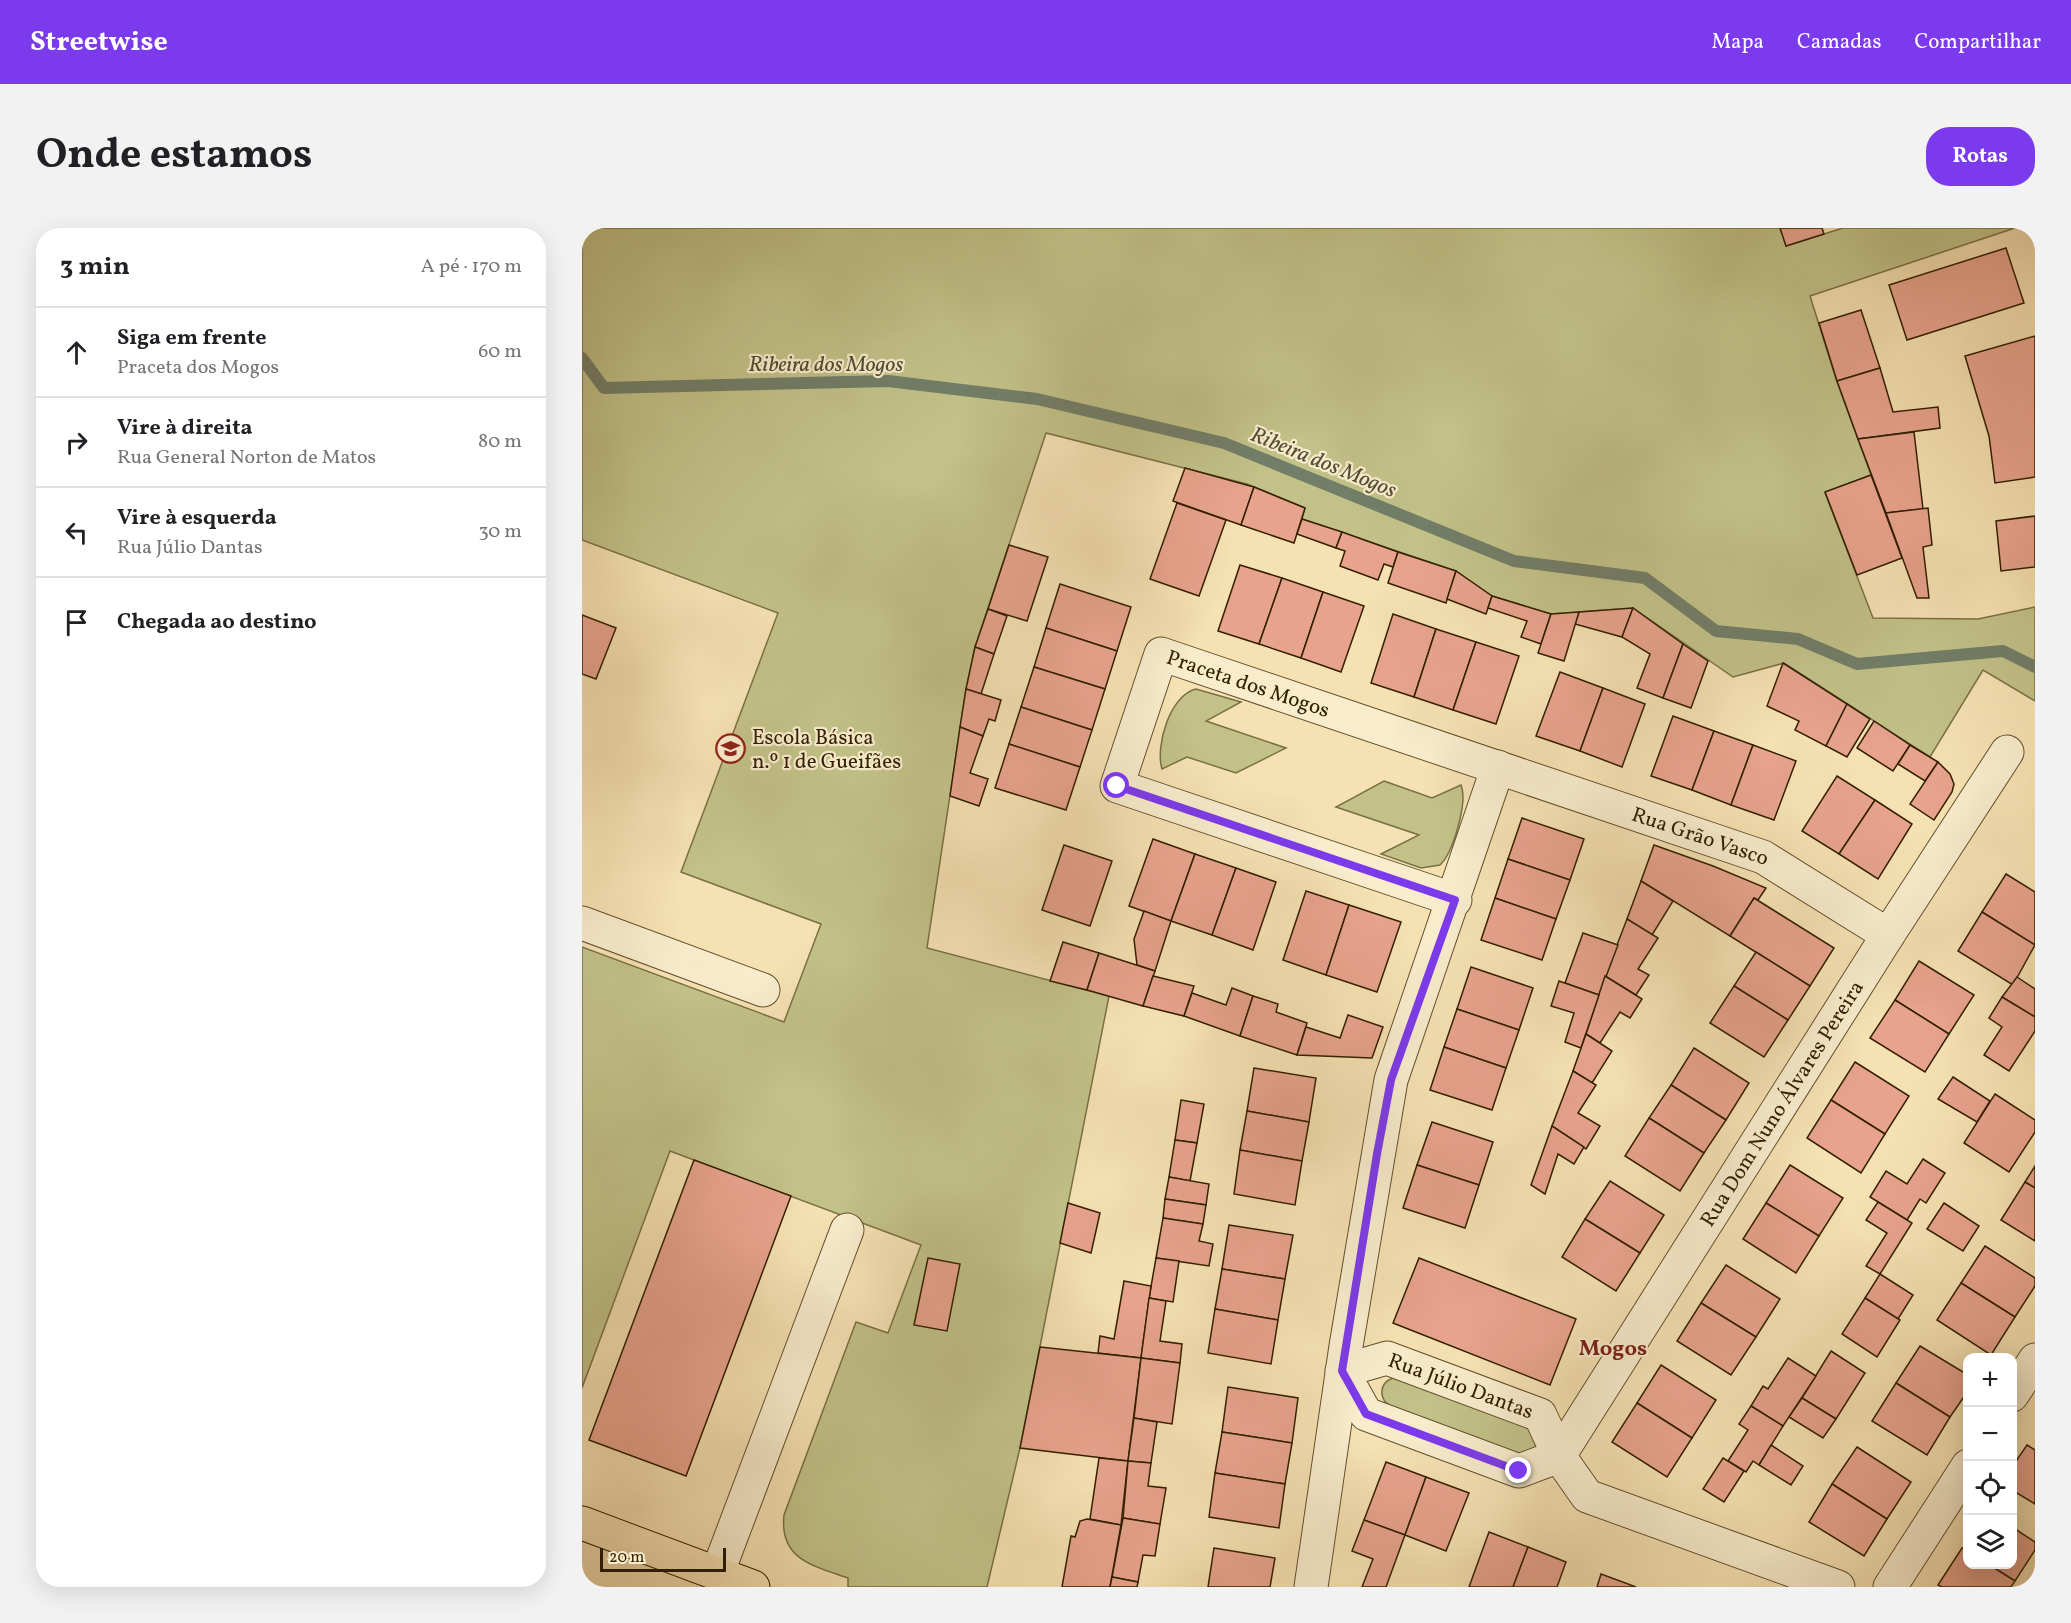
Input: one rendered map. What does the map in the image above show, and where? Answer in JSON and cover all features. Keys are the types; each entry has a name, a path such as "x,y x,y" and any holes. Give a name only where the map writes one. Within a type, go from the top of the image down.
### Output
{"main road":[{"path":"582,1523 753,1587"}],"street":[{"name":"Praceta dos Mogos","path":"1455,900 1117,786 1161,654 1498,767"},
{"name":"Rua Dom Nuno Álvares Pereira","path":"1558,1456 1888,935 2007,752"},
{"name":"Rua Grão Vasco","path":"1498,767 1763,857 1888,935"},
{"path":"1311,1587 1342,1371 1391,1080 1455,900 1498,767"},
{"path":"582,923 763,990"},
{"path":"717,1574 847,1230"},
{"name":"Rua Júlio Dantas","path":"1342,1371 1387,1358 1540,1415 1558,1456 1587,1496 1838,1587"},
{"path":"2017,1389 2035,1360"},
{"path":"1342,1371 1366,1414 1519,1471 1558,1456"},
{"path":"1890,1587 1963,1474"}],"green space":[{"path":"582,228 1780,228 1786,246 1843,228 2015,228 1810,296 1837,382 1871,475 1825,493 1873,618 1978,619 2035,607 2035,701 1983,670 1930,757 1784,663 1733,677 1633,608 1551,614 1492,596 1456,571 1302,519 1305,508 1247,484 1046,433 975,647 966,689 927,948 1109,996 1020,1448 987,1587 848,1587 848,1578 811,1565 793,1552 784,1530 784,1515 856,1322 888,1333 921,1245 670,1151 582,1388 582,947 784,1022 821,924 681,872 778,613 582,540"},
{"path":"1196,689 1241,702 1206,721 1286,748 1236,773 1187,757 1162,769 1160,759 1163,735 1172,711 1187,693"},
{"path":"1384,781 1432,798 1461,785 1463,793 1458,827 1450,850 1440,865 1421,868 1381,854 1419,835 1336,807"},
{"path":"1393,1378 1528,1426 1536,1446 1534,1450 1517,1454 1391,1406 1384,1399 1382,1391 1388,1380"}],"building":[{"path":"1780,228 1822,228 1824,234 1786,246"},
{"path":"2006,248 2024,303 1907,340 1889,285"},
{"path":"1861,310 1880,368 1837,381 1819,323"},
{"path":"2035,336 2035,477 1995,483 1989,436 1965,356"},
{"path":"1880,368 1893,412 1938,407 1940,428 1858,439 1837,381"},
{"path":"1914,432 1923,509 1886,513 1858,439"},
{"path":"1185,468 1254,487 1241,525 1173,501"},
{"path":"1871,475 1902,558 1857,575 1825,492"},
{"path":"1254,487 1305,508 1294,543 1241,525"},
{"path":"1177,503 1226,520 1199,596 1150,579"},
{"path":"1928,508 1932,545 1923,547 1929,598 1917,598 1886,513"},
{"path":"2035,516 2035,567 2001,571 1996,521"},
{"path":"1302,519 1342,532 1336,548 1297,534"},
{"path":"1342,532 1398,552 1393,567 1384,564 1378,580 1340,566 1345,551 1336,548"},
{"path":"1009,545 1048,557 1027,621 988,609"},
{"path":"1398,552 1456,571 1446,603 1388,583"},
{"path":"1240,565 1282,578 1259,644 1218,631"},
{"path":"1456,571 1492,596 1486,614 1447,599"},
{"path":"1282,578 1323,592 1301,658 1259,644"},
{"path":"1060,584 1131,607 1117,651 1046,628"},
{"path":"1323,592 1364,606 1341,672 1301,658"},
{"path":"1492,596 1551,614 1541,644 1521,637 1527,621 1488,608"},
{"path":"1633,608 1622,637 1575,624 1579,612"},
{"path":"1633,608 1683,644 1663,698 1637,688 1650,654 1622,637"},
{"path":"988,609 1007,616 994,654 975,647"},
{"path":"1579,612 1564,661 1538,653 1551,614"},
{"path":"1393,614 1436,629 1414,697 1371,683"},
{"path":"582,615 616,628 596,679 582,674"},
{"path":"1046,628 1117,651 1105,689 1034,667"},
{"path":"1436,629 1476,642 1453,710 1414,697"},
{"path":"1476,642 1519,656 1496,724 1453,710"},
{"path":"1683,644 1708,661 1691,708 1663,698"},
{"path":"975,647 994,654 981,694 966,689"},
{"path":"1783,663 1847,704 1826,746 1795,730 1799,721 1767,706"},
{"path":"1034,667 1105,689 1092,730 1021,707"},
{"path":"1560,672 1603,688 1580,751 1536,736"},
{"path":"1603,688 1645,704 1622,767 1580,751"},
{"path":"966,689 1001,700 995,721 989,719 983,736 960,727"},
{"path":"1847,704 1870,719 1847,757 1826,746"},
{"path":"1021,707 1092,730 1080,767 1009,744"},
{"path":"1673,716 1714,731 1692,790 1651,776"},
{"path":"1874,721 1910,745 1893,771 1857,748"},
{"path":"960,727 983,736 970,773 988,779 979,806 950,796"},
{"path":"1714,731 1753,745 1731,805 1692,790"},
{"path":"1009,744 1080,767 1066,810 995,788"},
{"path":"1753,745 1796,761 1774,820 1731,805"},
{"path":"1910,745 1938,762 1925,781 1898,764"},
{"path":"1938,762 1950,774 1954,784 1952,792 1934,820 1910,804"},
{"path":"1837,776 1875,800 1839,854 1802,831"},
{"path":"1875,800 1912,824 1878,879 1839,854"},
{"path":"1522,818 1584,839 1570,880 1508,859"},
{"path":"1153,839 1195,854 1171,921 1129,906"},
{"path":"1064,845 1112,861 1090,926 1042,910"},
{"path":"1654,845 1766,888 1758,900 1754,898 1730,936 1641,881"},
{"path":"1195,854 1236,868 1212,935 1171,921"},
{"path":"1508,859 1570,880 1556,919 1495,898"},
{"path":"1236,868 1276,882 1253,950 1212,935"},
{"path":"2006,874 2035,892 2035,945 1982,912"},
{"path":"1641,881 1673,901 1652,935 1627,919"},
{"path":"1306,891 1349,905 1326,975 1283,960"},
{"path":"1495,898 1556,919 1542,960 1481,940"},
{"path":"1754,898 1834,948 1810,986 1730,936"},
{"path":"1349,905 1401,922 1377,992 1326,975"},
{"path":"1144,911 1171,921 1155,971 1137,965 1134,939"},
{"path":"1982,912 2035,945 2013,985 1958,951"},
{"path":"1627,919 1658,938 1638,969 1649,975 1636,995 1605,976"},
{"path":"1583,933 1618,945 1599,995 1565,983"},
{"path":"1063,942 1099,953 1087,990 1050,981"},
{"path":"1756,952 1810,986 1788,1020 1734,986"},
{"path":"1099,953 1155,971 1143,1006 1087,990"},
{"path":"1919,961 1974,995 1949,1034 1895,1000"},
{"path":"1471,967 1533,988 1519,1030 1457,1009"},
{"path":"1153,976 1194,986 1184,1016 1143,1006"},
{"path":"1605,976 1642,999 1630,1018 1620,1012 1600,1043 1586,1034"},
{"path":"2017,977 2035,989 2035,1017 2002,997"},
{"path":"1559,981 1599,995 1581,1048 1565,1042 1574,1013 1551,1006"},
{"path":"1734,986 1788,1020 1764,1057 1710,1023"},
{"path":"1232,988 1253,996 1240,1036 1184,1016 1192,993 1226,1005"},
{"path":"1253,996 1278,1004 1276,1012 1307,1023 1297,1055 1240,1036"},
{"path":"2002,997 2035,1017 2035,1031 2009,1071 1984,1055 2002,1027 1989,1018"},
{"path":"1895,1000 1949,1034 1925,1072 1870,1038"},
{"path":"1457,1009 1519,1030 1506,1068 1444,1047"},
{"path":"1348,1015 1383,1027 1372,1058 1297,1055 1306,1027 1340,1038"},
{"path":"1586,1034 1612,1051 1592,1083 1573,1071"},
{"path":"1444,1047 1506,1068 1492,1110 1430,1090"},
{"path":"1694,1048 1749,1083 1726,1120 1671,1085"},
{"path":"1855,1062 1909,1096 1885,1134 1831,1100"},
{"path":"1254,1068 1316,1078 1309,1122 1247,1111"},
{"path":"1573,1071 1596,1085 1578,1113 1600,1126 1586,1149 1552,1126"},
{"path":"1953,1077 1990,1101 1977,1122 1938,1099"},
{"path":"1671,1085 1726,1120 1704,1153 1649,1118"},
{"path":"1995,1094 2035,1120 2035,1132 2009,1172 1964,1143"},
{"path":"1181,1100 1204,1104 1197,1143 1175,1140"},
{"path":"1831,1100 1885,1134 1861,1173 1807,1138"},
{"path":"1247,1111 1309,1122 1302,1161 1240,1150"},
{"path":"1649,1118 1704,1153 1680,1191 1625,1156"},
{"path":"1432,1122 1493,1142 1479,1185 1417,1165"},
{"path":"1552,1126 1584,1147 1574,1164 1558,1154 1545,1194 1531,1185"},
{"path":"1175,1140 1197,1143 1190,1181 1169,1177"},
{"path":"1240,1150 1302,1161 1295,1205 1234,1194"},
{"path":"1923,1159 1945,1173 1926,1203 1920,1199 1907,1220 1870,1197 1886,1171 1907,1184"},
{"path":"694,1160 791,1196 686,1476 589,1440"},
{"path":"1417,1165 1479,1185 1465,1228 1403,1208"},
{"path":"1790,1165 1843,1198 1819,1236 1766,1203"},
{"path":"2035,1166 2035,1188 2025,1182"},
{"path":"1169,1177 1209,1184 1206,1205 1165,1199"},
{"path":"1610,1181 1664,1215 1640,1253 1585,1219"},
{"path":"2025,1182 2035,1188 2035,1241 2001,1220"},
{"path":"1165,1199 1206,1205 1203,1224 1163,1218"},
{"path":"1878,1202 1912,1223 1880,1274 1866,1266 1887,1233 1866,1220"},
{"path":"1068,1203 1100,1213 1091,1253 1060,1243"},
{"path":"1766,1203 1819,1236 1796,1273 1743,1239"},
{"path":"1944,1203 1979,1226 1963,1251 1927,1229"},
{"path":"1163,1218 1203,1224 1199,1241 1213,1244 1209,1266 1156,1258"},
{"path":"1585,1219 1640,1253 1616,1291 1562,1257"},
{"path":"1229,1225 1293,1235 1285,1279 1222,1269"},
{"path":"1985,1246 2035,1278 2035,1286 2015,1317 1961,1283"},
{"path":"928,1258 960,1264 947,1331 914,1325"},
{"path":"1156,1258 1179,1261 1173,1302 1149,1298"},
{"path":"1419,1258 1576,1319 1550,1385 1393,1323"},
{"path":"1726,1265 1780,1299 1756,1337 1701,1303"},
{"path":"1222,1269 1285,1279 1278,1320 1215,1309"},
{"path":"1880,1274 1913,1295 1898,1319 1865,1298"},
{"path":"1124,1281 1151,1286 1141,1358 1098,1353 1100,1336 1114,1339"},
{"path":"1961,1283 2015,1317 1992,1353 1988,1353 1937,1320"},
{"path":"1149,1298 1166,1301 1160,1341 1182,1344 1180,1363 1141,1358"},
{"path":"1865,1298 1900,1320 1877,1357 1842,1334"},
{"path":"1701,1303 1756,1337 1731,1375 1677,1341"},
{"path":"1215,1309 1278,1320 1271,1364 1208,1353"},
{"path":"1920,1346 1963,1372 1963,1398 1950,1417 1896,1383"},
{"path":"1040,1347 1141,1358 1128,1461 1020,1448"},
{"path":"1831,1351 1865,1373 1836,1419 1802,1398"},
{"path":"1141,1358 1180,1363 1172,1424 1134,1418"},
{"path":"1788,1358 1816,1376 1783,1426 1751,1406 1763,1386 1768,1389"},
{"path":"1661,1365 1716,1400 1692,1438 1637,1403"},
{"path":"1896,1383 1950,1417 1927,1455 1872,1421"},
{"path":"1228,1387 1298,1398 1292,1443 1222,1432"},
{"path":"1802,1398 1836,1419 1823,1438 1789,1417"},
{"path":"1637,1403 1692,1438 1667,1477 1612,1442"},
{"path":"1751,1406 1783,1426 1759,1465 1753,1461 1746,1472 1728,1461 1748,1430 1739,1424"},
{"path":"1134,1418 1157,1422 1151,1463 1128,1461"},
{"path":"1222,1432 1292,1443 1285,1484 1215,1473"},
{"path":"1771,1445 1803,1466 1791,1485 1759,1465"},
{"path":"2027,1445 2035,1450 2035,1504 2017,1493 2017,1460"},
{"path":"1857,1447 1911,1482 1887,1519 1832,1484"},
{"path":"1099,1458 1128,1461 1121,1525 1090,1519"},
{"path":"1723,1458 1744,1471 1724,1502 1703,1489"},
{"path":"1128,1461 1151,1463 1148,1486 1166,1488 1160,1524 1123,1518"},
{"path":"1386,1462 1426,1477 1405,1535 1364,1520"},
{"path":"1215,1473 1285,1484 1279,1528 1209,1517"},
{"path":"1426,1477 1469,1493 1446,1551 1405,1535"},
{"path":"1832,1484 1887,1519 1864,1556 1809,1522"},
{"path":"1123,1518 1160,1524 1155,1556 1143,1555 1138,1582 1112,1577"},
{"path":"1087,1519 1121,1525 1110,1587 1062,1587 1071,1536 1075,1537 1080,1521"},
{"path":"1364,1520 1405,1535 1386,1587 1362,1587 1373,1559 1352,1551"},
{"path":"2017,1530 2035,1542 2035,1550 2015,1581 1996,1569 2017,1569"},
{"path":"1489,1532 1528,1547 1513,1587 1469,1587"},
{"path":"1528,1547 1566,1562 1557,1587 1513,1587"},
{"path":"1214,1548 1275,1558 1270,1587 1208,1587"},
{"path":"1962,1548 1963,1569 1996,1569 2015,1581 2011,1587 1942,1587 1938,1585"},
{"path":"1601,1574 1636,1587 1597,1587"},
{"path":"1112,1577 1138,1582 1137,1587 1110,1587"}],"waterway":[{"name":"Ribeira dos Mogos","path":"582,358 604,388 888,381 1037,399 1224,443 1514,561 1645,578 1716,631 1798,639 1857,664 2003,651 2035,667"}],"place":[{"name":"Escola Básica n.º 1 de Gueifães","path":"731,749"}],"district":[{"name":"Mogos","path":"1613,1347"}],"route":[{"path":"1117,786 1455,900 1391,1080 1342,1371 1366,1414 1519,1471"}]}
